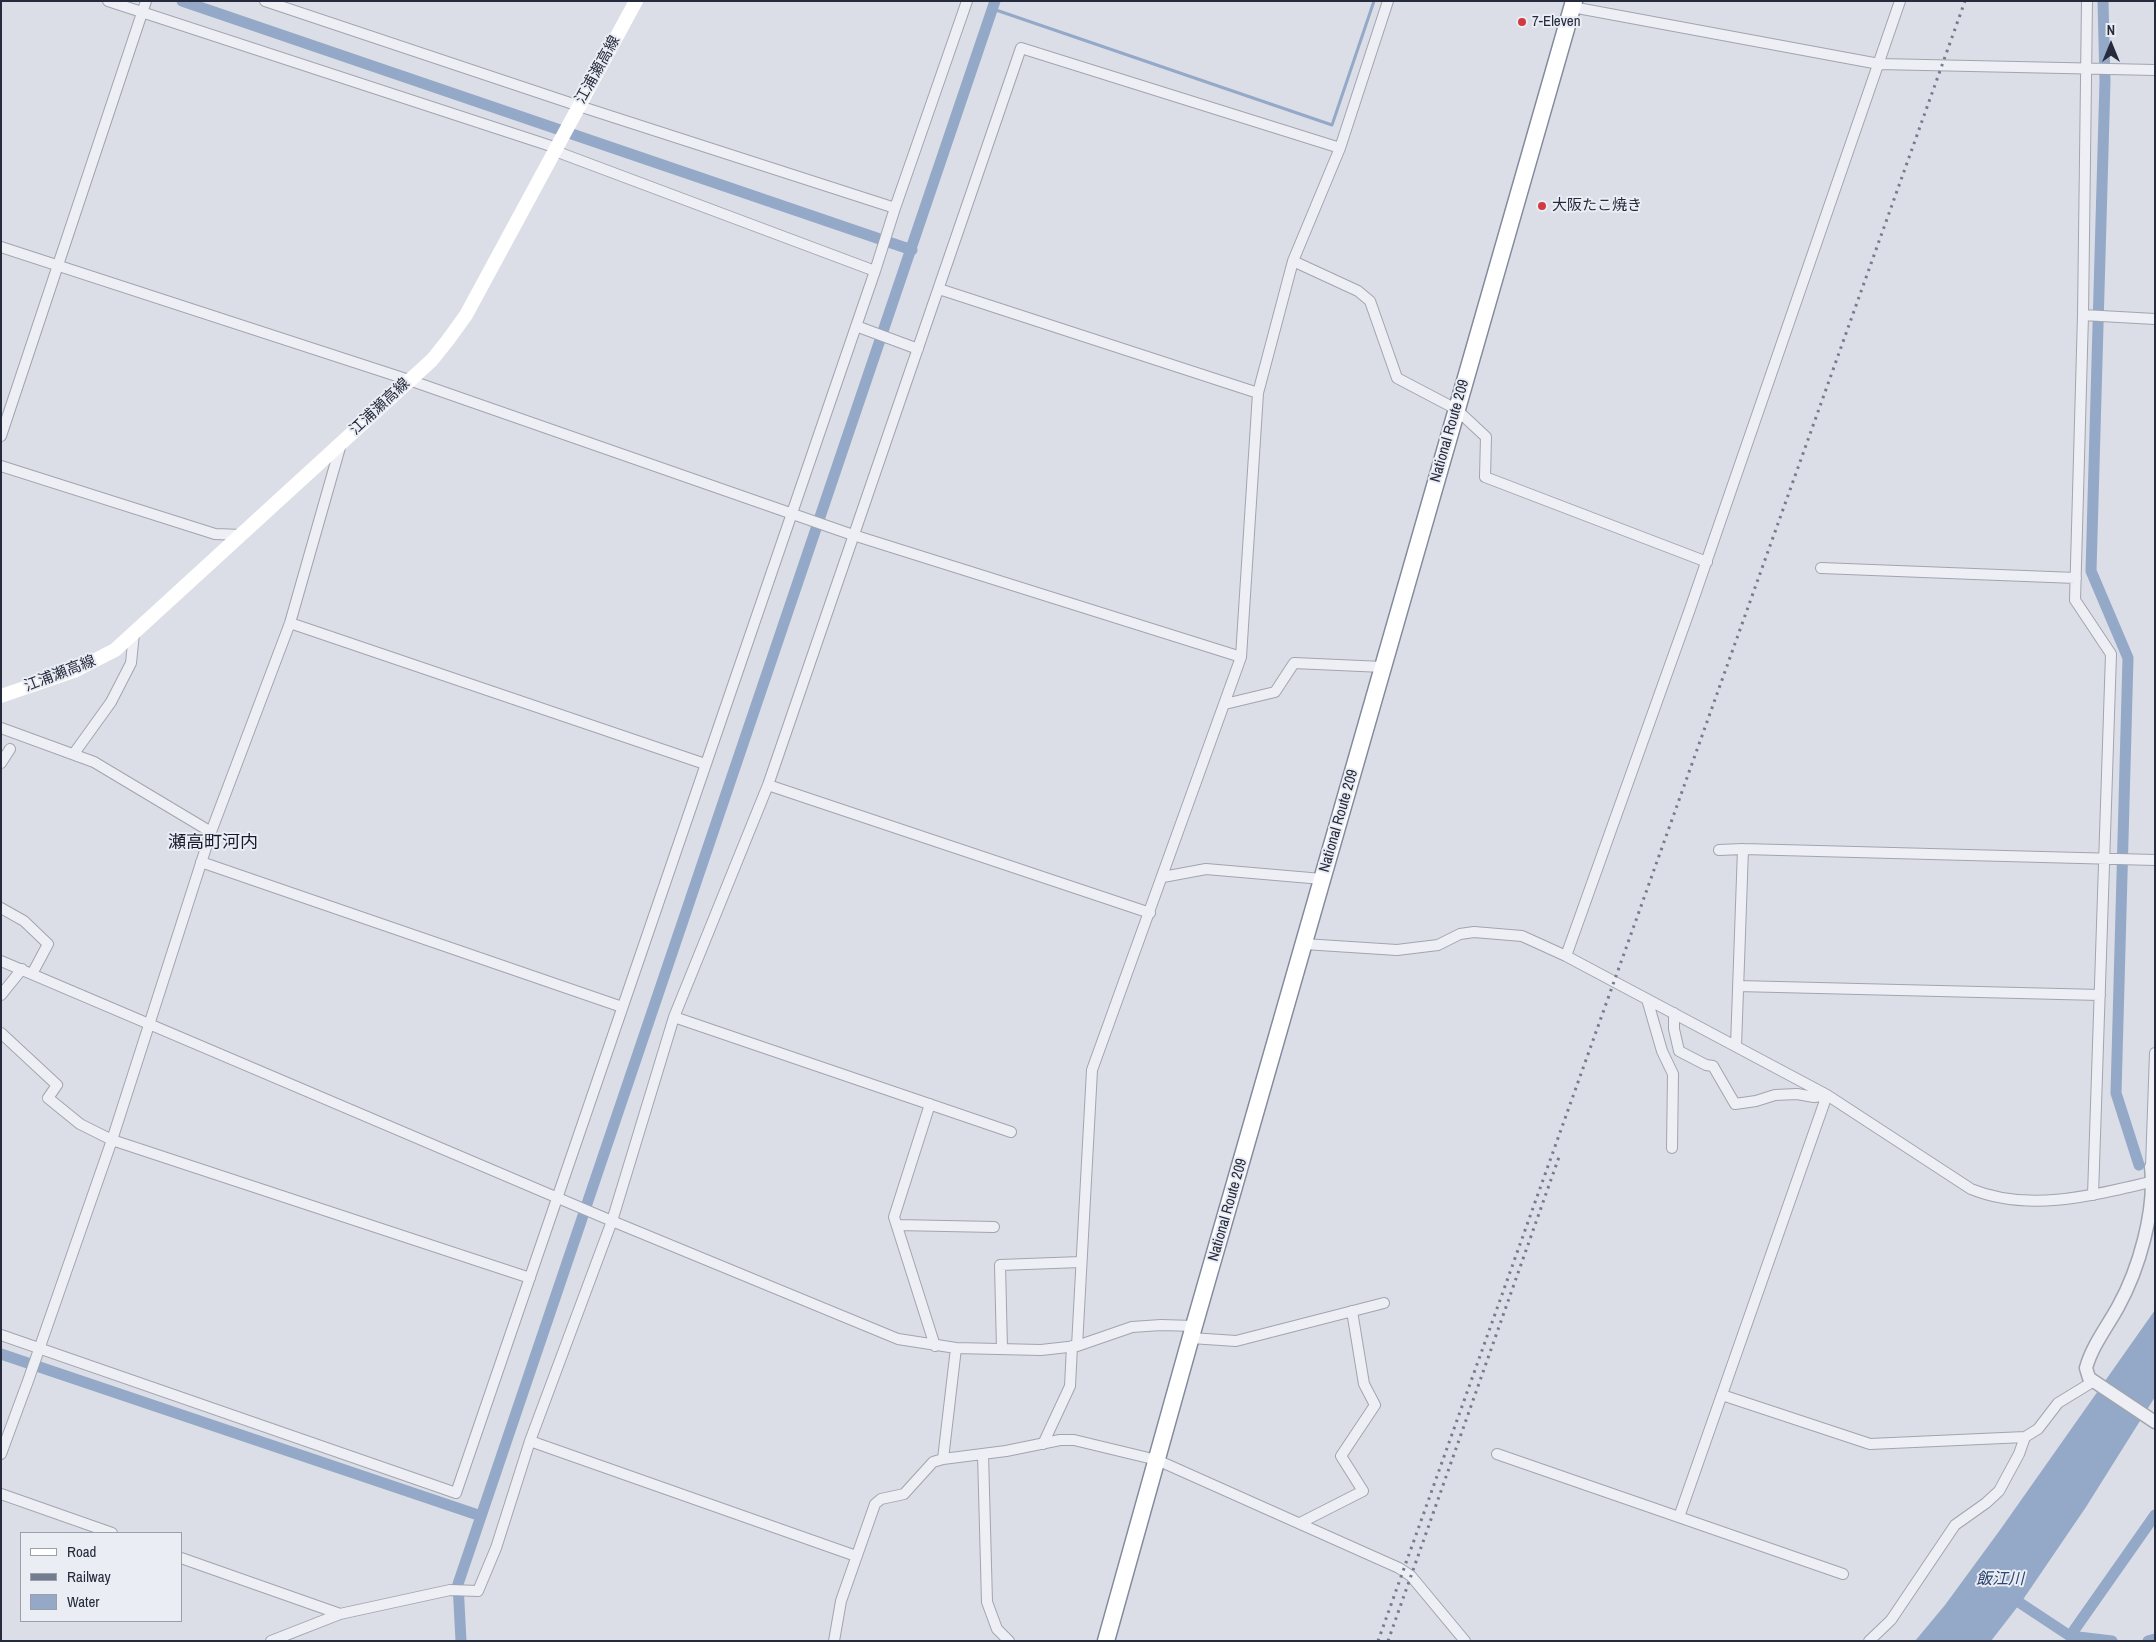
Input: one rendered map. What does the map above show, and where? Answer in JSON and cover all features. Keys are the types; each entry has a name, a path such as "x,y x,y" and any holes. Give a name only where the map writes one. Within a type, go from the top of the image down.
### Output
{"highway":[{"name":"National Route 209","path":"1106,1641 1573,4"}],"main road":[{"name":"江浦瀬高線","path":"1,696 74,672 115,650 242,536 432,360 466,315 636,1"}],"street":[{"path":"108,1 144,7 556,149 875,271"},
{"path":"265,1 577,109 895,208"},
{"path":"1,1335 456,1493 530,1278 561,1199 622,1007 858,327 895,208 967,1"},
{"path":"1043,1444 1070,1386 1081,1262 1092,1070 1242,657 1258,393 1293,262 1340,148 1388,1"},
{"path":"1566,956 1707,562 1900,1"},
{"path":"2087,1 2075,600 2111,654 2093,1195"},
{"path":"1573,4 1879,64 2155,70"},
{"path":"1,436 144,7"},
{"path":"271,1641 340,1614 450,1590 478,1591 496,1548 530,1442 612,1221 674,1017 768,785 915,348 939,289 1021,48 1340,148"},
{"path":"1,247 57,267 409,380 793,515 1242,657"},
{"path":"1293,262 1358,291 1370,301 1397,378 1456,409 1486,437 1484,477 1707,562"},
{"path":"939,289 1258,393"},
{"path":"2082,315 2155,319"},
{"path":"858,327 915,348"},
{"path":"1,1454 112,1140 211,832 290,623 341,443"},
{"path":"1,466 215,534 242,536"},
{"path":"1821,568 2076,578"},
{"path":"290,623 705,764"},
{"path":"77,756 75,752 111,702 132,663 134,633"},
{"path":"1225,704 1275,692 1294,663 1383,667"},
{"path":"1,728 94,762 211,832"},
{"path":"1,763 10,749"},
{"path":"768,785 1150,913"},
{"path":"1736,1046 1743,849"},
{"path":"1719,850 1743,849 2155,860"},
{"path":"201,862 622,1007"},
{"path":"1163,877 1206,869 1322,879"},
{"path":"1,908 24,921 48,944 27,972 1,995"},
{"path":"1304,944 1397,950 1438,945 1460,934 1474,932 1522,936 1566,956 1827,1094 1971,1189 2006,1200 2033,1200 2093,1195 2154,1181"},
{"path":"1,961 612,1221 898,1339 956,1348 1040,1350 1074,1346 1132,1327 1161,1325 1236,1342 1384,1303"},
{"path":"1738,986 2100,995"},
{"path":"1647,999 1662,1051 1673,1074 1672,1148"},
{"path":"1674,1013 1674,1029 1679,1051 1706,1065 1713,1066 1735,1104 1756,1101 1775,1095 1797,1094 1814,1097 1827,1094"},
{"path":"674,1017 1011,1132"},
{"path":"1,1033 57,1085 48,1098 80,1124 112,1140 530,1278"},
{"path":"2155,1052 2151,1167 2154,1181 2152,1214 2127,1291 2088,1360 2086,1368 2089,1378 2155,1422"},
{"path":"1679,1517 1827,1094"},
{"path":"930,1104 894,1217 935,1346"},
{"path":"897,1224 994,1227"},
{"path":"1002,1349 1000,1265 1081,1262"},
{"path":"1300,1523 1363,1491 1341,1456 1375,1405 1364,1384 1352,1311"},
{"path":"944,1459 956,1348"},
{"path":"1722,1395 1870,1444 2025,1437 2038,1429 2058,1403 2094,1381"},
{"path":"1869,1641 1891,1620 1955,1525 1986,1503 1998,1491 2019,1454 2025,1437"},
{"path":"834,1641 841,1601 875,1504 882,1499 904,1494 933,1462 1060,1440 1074,1440 1157,1460 1399,1568 1411,1576 1464,1641"},
{"path":"530,1442 856,1556"},
{"path":"984,1454 987,1602 997,1629 1009,1641"},
{"path":"1497,1454 1843,1574"},
{"path":"1,1494 109,1532"},
{"path":"182,1558 340,1614"}],"water":[{"name":"飯江川","path":"2155,1310 2155,1397 2086,1507 2022,1601 1991,1641 1915,1641 1945,1605 2000,1530"}],"waterway":[{"path":"182,1 912,250"},
{"path":"461,1641 458,1584 995,1"},
{"path":"993,9 1332,125 1374,1"},
{"path":"2103,1 2105,81 2091,571 2128,658 2116,1093 2139,1165"},
{"path":"1,1354 481,1516"},
{"path":"2070,1636 2155,1515"},
{"path":"2008,1597 2014,1599 2070,1636 2112,1641"},
{"path":"2148,1641 2155,1639"}],"railway":[{"path":"1378,1641 1965,1"},
{"path":"1388,1641 1559,1157"}],"place":[{"name":"7-Eleven","path":"1522,22"},
{"name":"大阪たこ焼き","path":"1542,206"}],"district":[{"name":"瀬高町河内","path":"213,843"}]}
